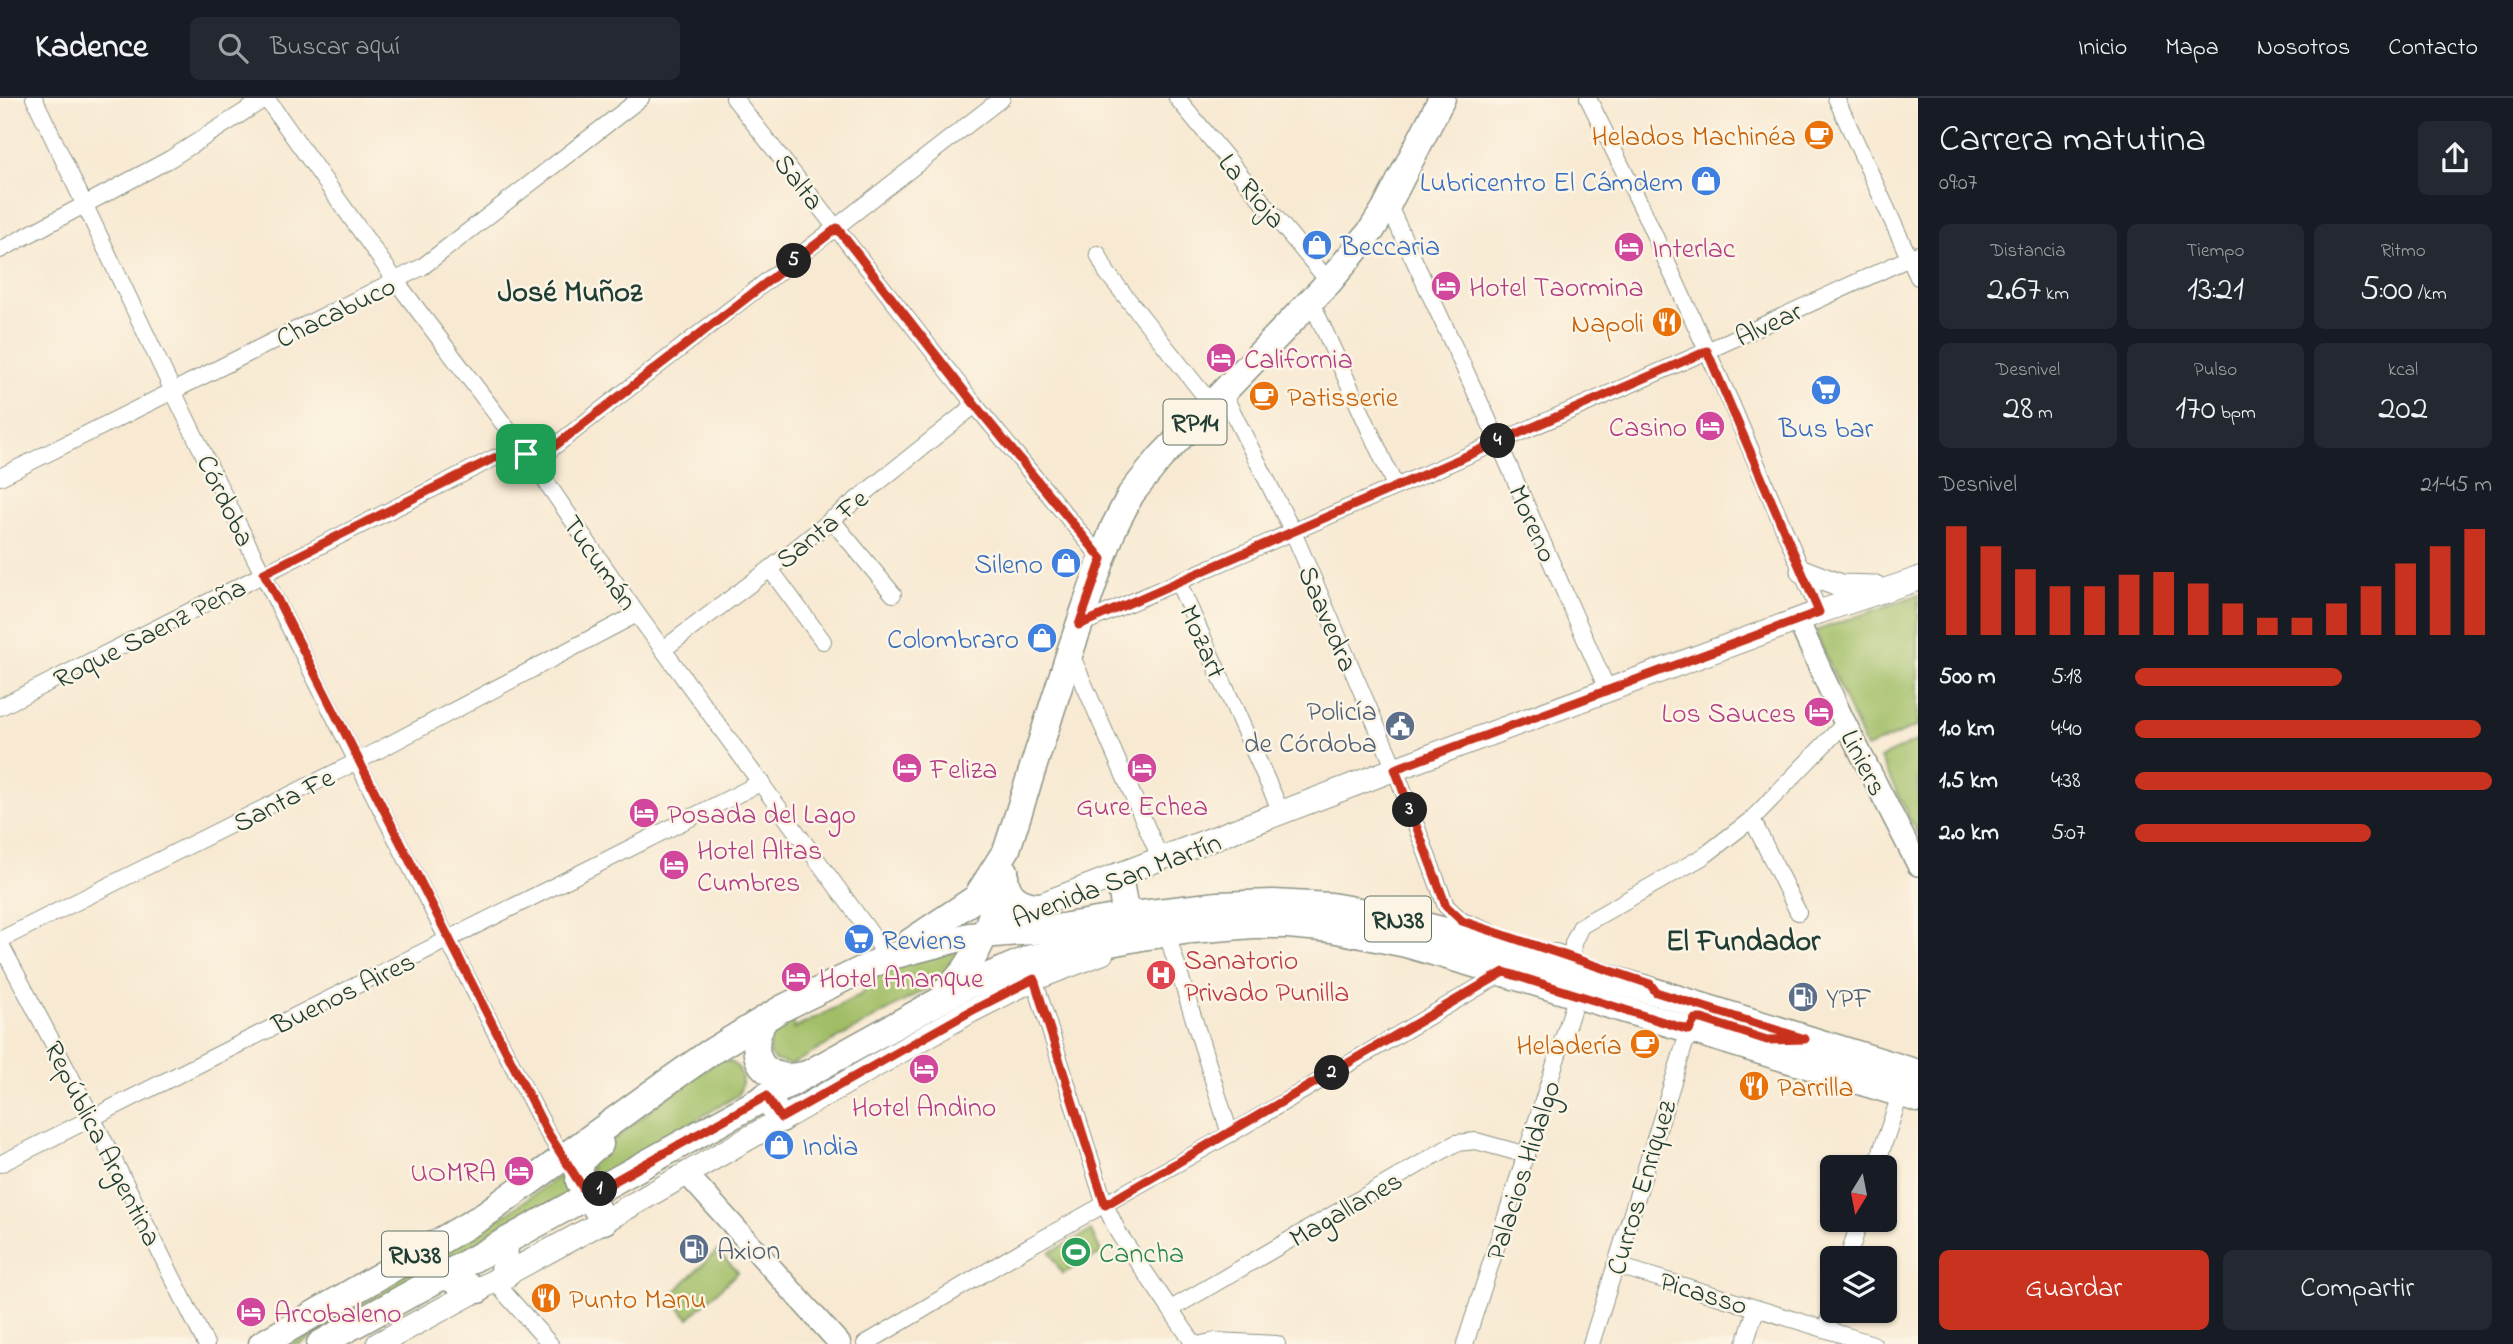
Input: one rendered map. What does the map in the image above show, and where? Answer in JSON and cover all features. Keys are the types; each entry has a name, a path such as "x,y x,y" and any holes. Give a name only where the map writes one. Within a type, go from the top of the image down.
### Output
{"main road":[{"name":"RP14","path":"916,1015 956,981 971,961 984,934 1070,652 1120,513 1145,475 1320,291 1371,231 1388,204 1442,98"},
{"path":"1802,570 1841,586 1895,586"},
{"name":"Avenida San Martín","path":"984,934 1037,906 1395,769 1808,616 1918,579"},
{"name":"RP14","path":"888,957 976,898 1006,860"},
{"path":"1006,860 1006,888 1009,893 1020,902 1037,906"},
{"path":"1119,876 1124,905 1158,929"},
{"name":"RN38","path":"329,1341 505,1242 585,1191 806,1075 885,1045 916,1015 968,985 1031,958 1256,903 1331,906 1413,923 1656,992 1805,1039 1911,1084"},
{"name":"RN38","path":"262,1344 480,1217 656,1090 765,1019 888,957 984,934 1265,925 1332,929 1406,944 1689,1030 1911,1084"},
{"path":"379,1344 604,1221 781,1118 885,1045 1034,979 1158,929"},
{"path":"1572,957 1650,984 1656,992"},
{"path":"1504,972 1528,967 1589,985 1624,984"},
{"path":"765,1019 755,1038 759,1061 778,1076 806,1075"},
{"path":"1689,1030 1695,1019 1702,1019 1767,1040 1805,1039"},
{"path":"709,1054 729,1052 746,1069 748,1091 739,1111"},
{"path":"585,1191 578,1172 582,1159 634,1118 656,1090"},
{"path":"766,1096 781,1118"},
{"path":"564,1158 604,1221"},
{"path":"492,1282 505,1242"},
{"path":"444,1276 492,1282"}],"street":[{"name":"Córdoba","path":"34,98 173,390 447,940 546,1130 564,1158"},
{"path":"0,250 170,159 266,98"},
{"name":"Tucumán","path":"266,98 396,281 529,459 637,614 665,648 888,957"},
{"name":"Chacabuco","path":"0,477 422,267 641,98"},
{"name":"Salta","path":"734,98 975,405 1102,559"},
{"name":"Roque Saenz Peña","path":"0,707 494,458 529,459 837,228 1002,98"},
{"name":"La Rioja","path":"1177,98 1320,291 1395,486"},
{"path":"1588,98 1707,351 1802,570 1808,616"},
{"path":"1836,98 1914,256 1918,277"},
{"name":"Moreno","path":"1388,204 1498,441 1608,691"},
{"name":"Saavedra","path":"1098,254 1107,274 1217,399 1293,533 1395,769 1446,906 1454,915 1481,929 1572,957"},
{"name":"Alvear","path":"1079,625 1707,351 1914,256"},
{"name":"Santa Fe","path":"665,648 770,569 975,405"},
{"path":"831,519 894,594"},
{"path":"770,569 823,641"},
{"name":"Mozart","path":"1178,582 1282,814"},
{"name":"Santa Fe","path":"0,942 358,761 637,614"},
{"name":"Liniers","path":"1808,616 1845,723 1918,865"},
{"path":"1070,652 1161,860"},
{"path":"1572,957 1573,943 1581,926 1694,862 1752,818 1845,723"},
{"name":"Buenos Aires","path":"0,1164 762,782"},
{"path":"1752,818 1798,912"},
{"path":"1158,929 1230,1134"},
{"name":"República Argentina","path":"0,942 206,1344"},
{"path":"866,1344 1028,1247 1230,1134 1504,972"},
{"path":"1034,979 1105,1205 1119,1234 1194,1344"},
{"name":"Palacios Hidalgo","path":"1465,1344 1577,995"},
{"name":"Curros Enriquez","path":"1591,1344 1689,1030"},
{"path":"1881,1155 1911,1084"},
{"name":"Magallanes","path":"1171,1309 1456,1143 1476,1141 1527,1155"},
{"path":"686,1173 840,1344"},
{"name":"Picasso","path":"1615,1265 1873,1344"},
{"path":"492,1282 550,1344"},
{"path":"1745,1344 1756,1308"},
{"path":"1826,1329 1828,1323"},
{"path":"1202,1344 1215,1341 1277,1344"}],"green space":[{"path":"1918,595 1918,726 1866,748 1815,631"},
{"path":"1918,740 1918,836 1880,758"},
{"path":"965,950 940,981 791,1065 774,1060 769,1054 770,1036 779,1024 794,1016 794,1029 862,994 866,984 883,971"},
{"path":"720,1060 733,1063 740,1071 742,1082 738,1095 599,1178 593,1177 588,1161 672,1092"},
{"path":"561,1175 569,1194 300,1344 280,1344 512,1210"},
{"name":"Cancha","path":"1091,1231 1102,1253 1062,1274 1050,1252"},
{"path":"717,1251 738,1272 689,1318 669,1297"}],"place":[{"name":"Helados Machinéa","path":"1819,135"},
{"name":"Lubricentro El Cámdem","path":"1706,181"},
{"name":"Beccaria","path":"1317,245"},
{"name":"Interlac","path":"1629,247"},
{"name":"Hotel Taormina","path":"1446,286"},
{"name":"Napoli","path":"1667,322"},
{"name":"California","path":"1221,358"},
{"name":"Bus bar","path":"1826,390"},
{"name":"Patisserie","path":"1264,396"},
{"name":"Casino","path":"1710,426"},
{"name":"Sileno","path":"1066,563"},
{"name":"Colombraro","path":"1042,638"},
{"name":"Los Sauces","path":"1819,712"},
{"name":"Policía de Córdoba","path":"1400,726"},
{"name":"Feliza","path":"907,768"},
{"name":"Gure Echea","path":"1142,768"},
{"name":"Posada del Lago","path":"644,813"},
{"name":"Hotel Altas Cumbres","path":"674,865"},
{"name":"Reviens","path":"859,939"},
{"name":"Sanatorio Privado Punilla","path":"1161,975"},
{"name":"Hotel Ananque","path":"796,977"},
{"name":"YPF","path":"1803,997"},
{"name":"Heladería","path":"1645,1044"},
{"name":"Hotel Andino","path":"924,1069"},
{"name":"Parrilla","path":"1754,1086"},
{"name":"India","path":"779,1145"},
{"name":"UOMRA","path":"519,1171"},
{"name":"Axion","path":"694,1249"},
{"name":"Cancha","path":"1076,1252"},
{"name":"Punto Manu","path":"546,1298"},
{"name":"Arcobaleno","path":"251,1312"}],"district":[{"name":"José Muñoz","path":"570,291"},
{"name":"El Fundador","path":"1743,940"}],"route":[{"path":"837,228 975,405 1102,559 1079,625 1707,351 1819,612 1395,769 1446,906 1462,921 1650,984 1656,992 1805,1039 1767,1040 1702,1019 1695,1019 1689,1030 1504,972 1105,1205 1034,979 971,1011 781,1118 766,1096 588,1196 546,1130 447,940 264,573 494,458 526,454 533,463 837,228"}]}
